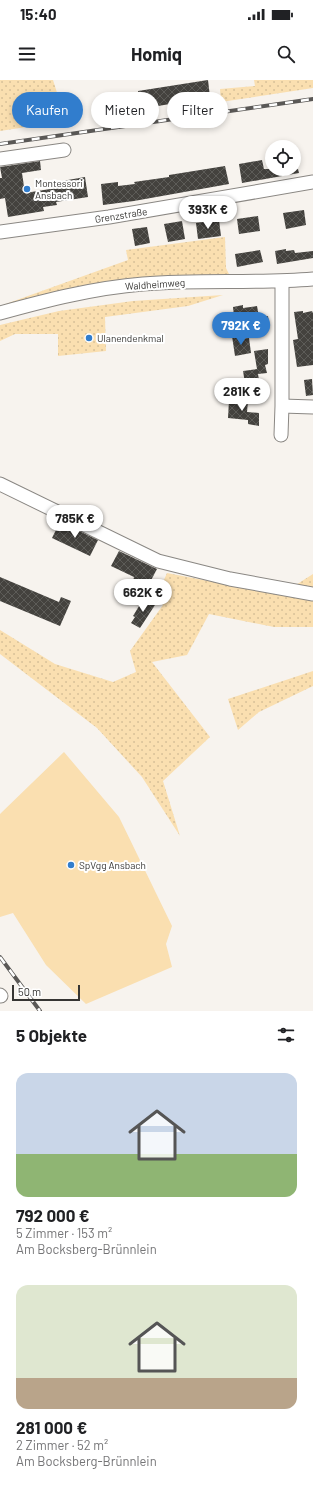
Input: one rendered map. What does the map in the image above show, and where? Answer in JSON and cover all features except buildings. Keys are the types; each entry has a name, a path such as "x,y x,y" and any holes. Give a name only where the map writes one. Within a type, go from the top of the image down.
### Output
{"street":[{"path":"0,159 64,150"},
{"name":"Grenzstraße","path":"0,232 109,217 313,182"},
{"name":"Waldheimweg","path":"0,313 49,300 101,289 143,284 196,281 282,282 313,279"},
{"path":"281,436 282,282"},
{"path":"282,406 313,408"},
{"path":"0,484 116,539 158,561 230,579 313,594"}],"shaded area":[{"path":"0,80 53,80 57,92 12,92 12,128 20,128 0,131"},
{"path":"254,80 313,80 313,88 228,101 228,92 220,92 220,89 255,86"},
{"path":"225,237 226,268 229,274 130,278 77,287 0,306 128,260 126,250"},
{"path":"223,295 188,306 105,317 106,351 58,356 58,334 15,334 0,341 0,325 59,311 133,301"},
{"path":"167,573 280,595 313,574 313,627 274,627 209,614 187,655 152,662 210,737 163,781 180,836 142,777 97,728 0,654 0,630 55,664 113,682 136,672 130,651 163,605 156,598"},
{"path":"313,671 313,686 259,712 238,730 228,699"},
{"name":"SpVgg Ansbach","path":"64,752 119,817 172,926 166,944 172,967 86,1004 46,965 13,913 0,917 0,814"}],"railway":[{"path":"0,144 313,99"},
{"path":"0,957 40,1011"}],"place":[{"name":"Montessori Ansbach","path":"27,189"},
{"name":"Ulanendenkmal","path":"89,338"},
{"name":"SpVgg Ansbach","path":"71,865"}]}
